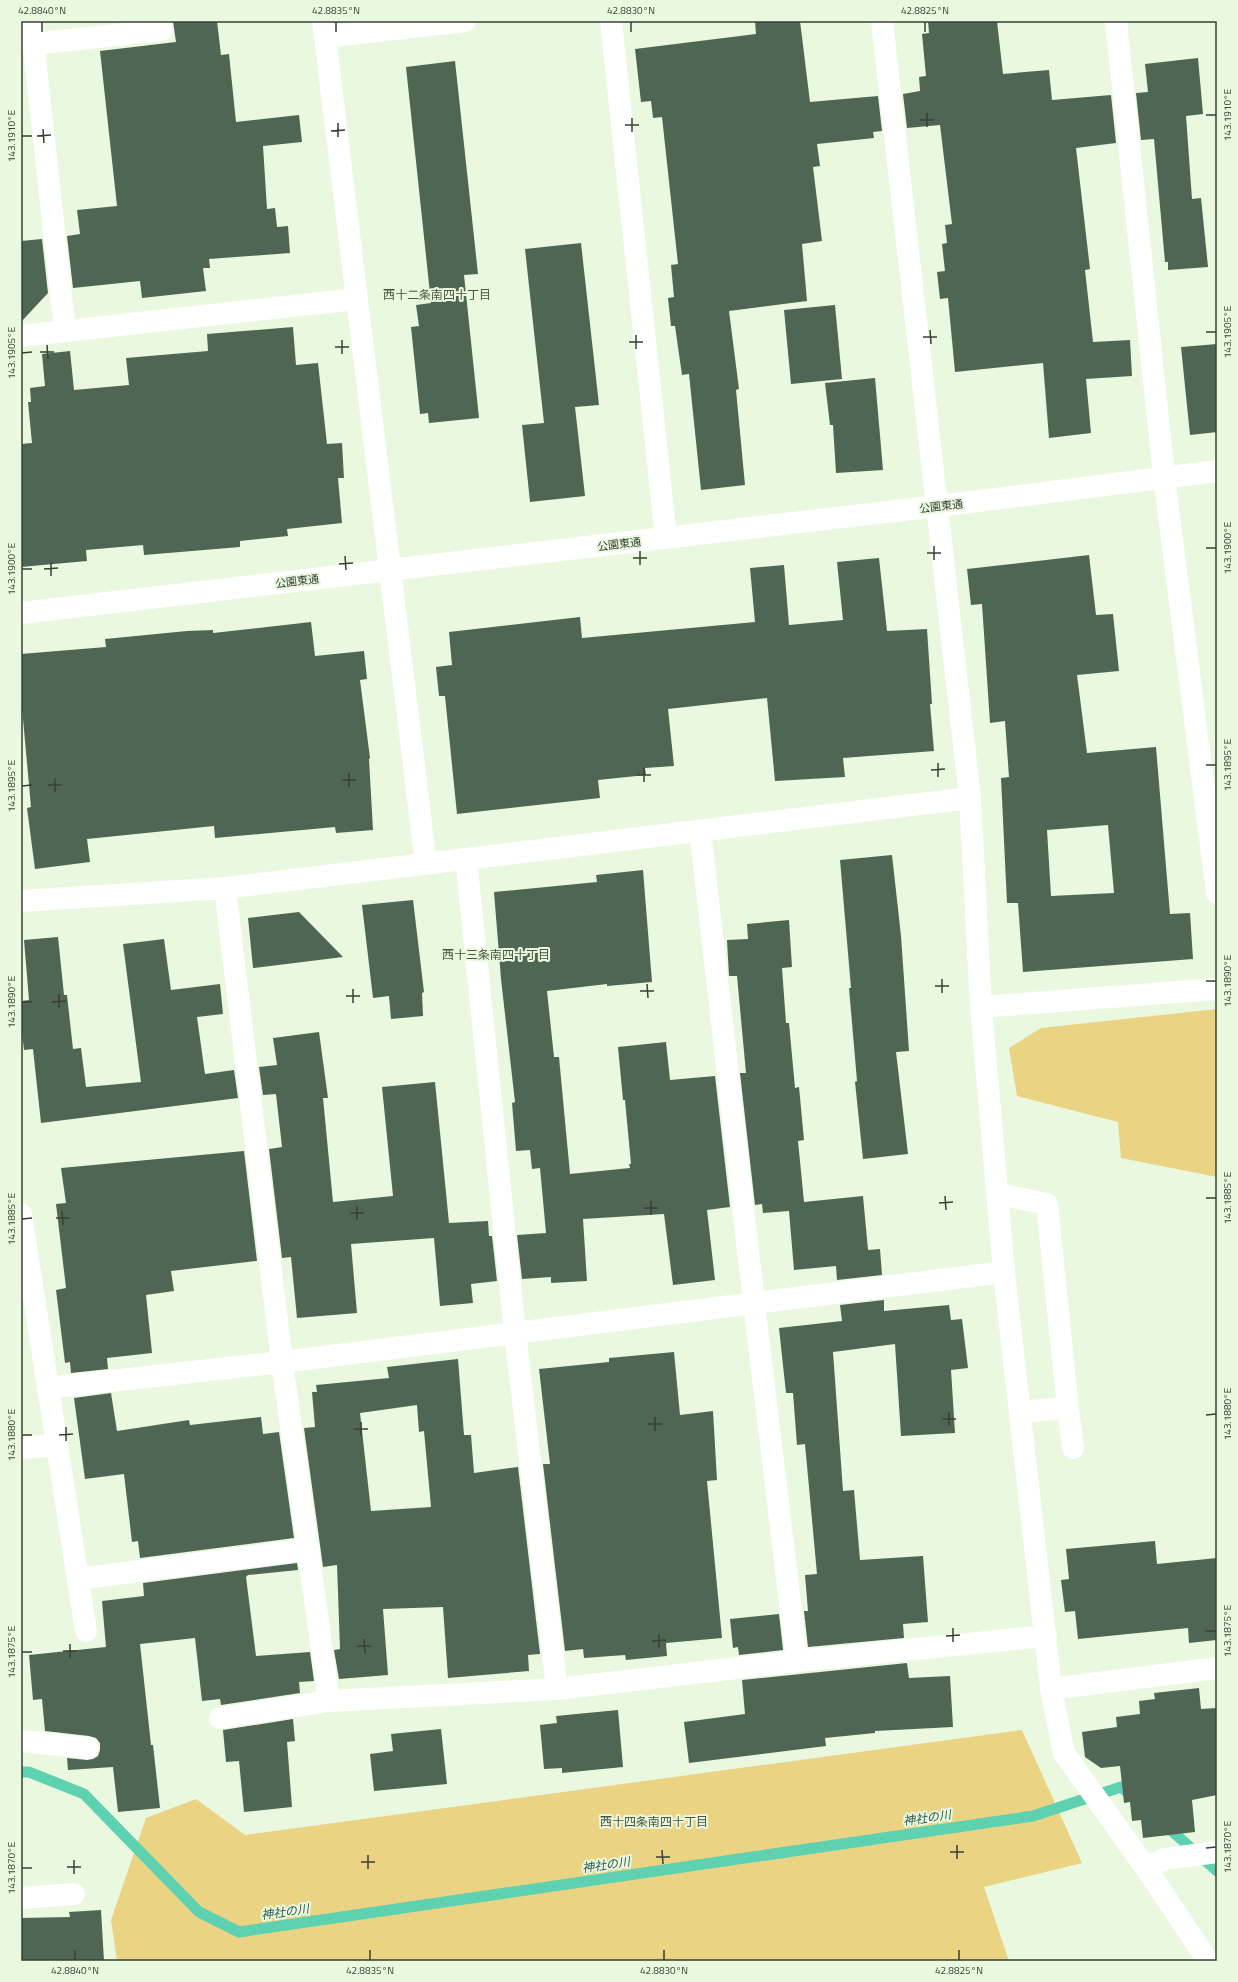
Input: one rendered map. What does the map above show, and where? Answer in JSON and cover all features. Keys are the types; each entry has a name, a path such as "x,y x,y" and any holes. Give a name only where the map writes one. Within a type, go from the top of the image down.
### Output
{"street":[{"path":"31,21 65,330"},
{"path":"426,864 324,29 465,21"},
{"path":"611,21 666,538"},
{"path":"882,21 970,798 981,1008 1004,1272 1051,1689 1064,1753 1146,1868 1208,1961"},
{"path":"1116,21 1164,476 1217,893"},
{"path":"33,44 162,30"},
{"path":"21,336 65,330 356,300"},
{"name":"公園東通","path":"21,613 938,506 1164,476 1217,471"},
{"path":"21,901 225,888 970,798"},
{"path":"700,830 754,1303 797,1661"},
{"path":"466,859 515,1333 557,1689"},
{"path":"225,888 282,1362 330,1701"},
{"path":"981,1008 1217,989"},
{"path":"998,1194 1047,1204 1073,1448"},
{"path":"21,1214 28,1313 47,1388 86,1631"},
{"path":"47,1388 282,1362 1004,1272"},
{"path":"1020,1412 1068,1408"},
{"path":"21,1448 56,1445"},
{"path":"78,1579 309,1549"},
{"path":"220,1718 330,1701 557,1689 797,1661 1046,1636"},
{"path":"1051,1689 1217,1668"},
{"path":"21,1742 88,1748"},
{"path":"1146,1868 1166,1859 1217,1852"},
{"path":"21,1898 74,1894"}],"shaded area":[{"path":"1217,1009 1217,1177 1121,1158 1118,1122 1017,1096 1009,1048 1041,1028"},
{"path":"1022,1730 1082,1863 984,1887 1009,1961 117,1961 111,1920 146,1818 196,1799 245,1835"}],"building":[{"path":"173,21 217,21 221,55 229,54 236,122 299,115 302,142 263,146 267,209 275,208 277,227 288,226 290,253 209,259 210,268 203,268 206,291 142,298 140,281 73,288 67,236 80,234 77,210 117,206 100,51 176,42"},
{"path":"755,21 800,21 810,102 878,96 882,131 873,132 874,138 817,144 820,166 813,167 822,241 802,244 807,301 729,311 739,389 736,390 745,485 701,490 689,374 682,375 675,326 671,326 668,298 674,297 671,265 678,264 662,117 653,118 651,101 641,102 635,49 756,34"},
{"path":"928,21 997,21 1003,74 1049,70 1052,100 1111,95 1116,143 1076,148 1090,269 1085,270 1093,342 1130,340 1132,376 1086,379 1091,433 1049,438 1043,363 955,372 948,298 940,299 937,272 945,271 942,244 947,243 945,225 952,224 940,125 907,128 903,94 920,91 919,77 926,76 922,34 929,33"},
{"path":"1198,58 1203,114 1186,116 1192,199 1201,198 1208,267 1168,270 1168,262 1165,262 1154,139 1141,140 1136,93 1148,92 1145,64"},
{"path":"455,61 478,274 464,275 479,418 429,423 428,413 420,414 411,327 419,326 416,305 431,303 406,67"},
{"path":"42,239 48,293 21,322 21,241"},
{"path":"581,243 599,405 575,407 585,496 530,502 522,425 544,423 525,249"},
{"path":"835,305 842,379 791,384 784,310"},
{"path":"293,327 296,365 318,363 327,444 342,443 344,478 338,478 342,523 287,529 288,536 240,541 240,547 144,555 143,545 86,550 87,561 21,567 21,444 32,443 28,402 31,402 30,388 45,386 42,354 70,351 74,390 129,385 126,358 208,351 207,334"},
{"path":"1217,344 1217,432 1190,435 1181,347"},
{"path":"875,378 883,470 836,473 833,425 830,425 825,383"},
{"path":"1089,555 1096,615 1113,614 1119,671 1077,675 1087,753 1156,747 1170,914 1190,913 1193,959 1023,972 1018,903 1007,903 1001,778 1009,777 1005,721 990,723 982,604 971,605 967,569","holes":["1108,825 1114,893 1051,896 1047,830"]},
{"path":"879,558 887,631 927,629 932,704 930,704 934,751 843,758 845,777 775,781 767,698 668,709 674,766 645,768 646,775 598,780 600,798 457,814 445,696 439,696 436,667 452,665 449,632 580,617 582,638 755,622 750,568 784,565 789,625 843,620 837,562"},
{"path":"311,622 315,656 364,651 367,679 360,680 370,758 373,830 336,833 335,827 215,838 214,826 87,839 90,862 35,869 27,808 31,807 21,697 21,654 106,647 105,639 187,631 213,630 213,633"},
{"path":"892,855 901,936 909,1051 896,1052 908,1154 863,1159 855,1082 857,1081 849,988 851,988 840,860"},
{"path":"643,870 652,982 607,986 607,984 547,991 554,1057 559,1057 570,1174 630,1168 629,1164 631,1164 625,1100 623,1100 618,1047 666,1042 670,1080 715,1076 730,1207 707,1210 715,1280 673,1285 664,1214 583,1219 587,1281 551,1283 551,1277 522,1279 517,1235 546,1233 540,1168 532,1169 530,1150 516,1151 512,1103 515,1102 501,979 494,892 597,882 596,875"},
{"path":"413,900 424,992 422,993 423,1016 391,1019 389,996 373,998 362,905"},
{"path":"299,912 343,957 253,968 248,918"},
{"path":"789,920 792,967 782,968 786,1023 789,1023 795,1088 799,1087 804,1140 798,1141 804,1202 863,1196 868,1250 880,1249 882,1275 837,1280 836,1266 794,1270 789,1211 763,1213 762,1204 755,1205 740,1073 746,1073 737,976 729,976 727,940 748,939 747,924"},
{"path":"58,937 64,995 67,995 73,1049 81,1048 86,1087 141,1082 123,944 164,939 171,990 220,984 223,1014 197,1017 205,1074 234,1070 238,1098 41,1123 33,1049 24,1050 21,1024 21,1001 29,1000 24,940"},
{"path":"319,1032 328,1098 323,1098 333,1202 393,1196 382,1087 435,1082 449,1223 488,1221 489,1236 492,1236 497,1281 471,1284 473,1303 440,1306 434,1238 351,1244 357,1313 297,1318 291,1257 282,1258 269,1149 282,1147 276,1094 263,1095 259,1067 277,1065 273,1038"},
{"path":"244,1151 257,1261 171,1271 174,1291 146,1295 152,1353 107,1358 108,1369 71,1373 70,1362 65,1363 56,1290 66,1288 56,1204 66,1203 61,1168"},
{"path":"884,1300 884,1311 949,1305 951,1320 962,1319 968,1368 951,1370 955,1433 901,1436 895,1344 833,1352 843,1491 854,1490 860,1560 923,1556 928,1622 903,1624 904,1638 808,1647 804,1611 808,1611 805,1575 817,1574 805,1444 797,1445 793,1393 786,1393 779,1328 842,1321 840,1305"},
{"path":"674,1352 680,1415 713,1411 717,1480 707,1481 722,1638 666,1643 667,1656 626,1660 625,1655 584,1658 583,1649 565,1651 543,1464 550,1464 539,1369 609,1362 609,1358"},
{"path":"458,1359 464,1435 471,1435 474,1473 518,1467 540,1654 528,1655 529,1671 448,1678 443,1607 383,1609 388,1675 339,1679 334,1650 340,1649 337,1565 323,1567 304,1428 315,1427 312,1392 317,1392 316,1385 389,1378 387,1367","holes":["417,1405 419,1432 424,1431 431,1507 371,1511 360,1413"]},
{"path":"111,1393 117,1431 189,1420 190,1425 261,1417 263,1434 279,1432 294,1538 140,1558 138,1541 132,1542 124,1474 85,1479 74,1398"},
{"path":"1155,1541 1157,1564 1217,1558 1217,1640 1189,1643 1188,1628 1078,1639 1075,1611 1065,1612 1061,1580 1069,1579 1066,1549"},
{"path":"297,1563 298,1570 248,1575 246,1577 256,1656 310,1652 314,1681 299,1682 300,1693 221,1705 220,1699 202,1701 195,1638 140,1644 151,1745 153,1745 160,1808 118,1812 113,1767 68,1770 67,1758 87,1760 93,1759 98,1756 100,1743 96,1738 89,1736 45,1731 42,1699 33,1700 29,1655 106,1647 102,1601 144,1596 143,1583"},
{"path":"779,1614 783,1650 739,1655 738,1647 733,1648 730,1619"},
{"path":"907,1663 909,1678 950,1676 953,1727 875,1731 875,1733 825,1738 826,1746 689,1763 684,1722 745,1714 742,1680"},
{"path":"1199,1688 1201,1709 1217,1708 1217,1795 1192,1800 1195,1832 1143,1838 1141,1820 1132,1821 1130,1802 1124,1803 1120,1766 1101,1768 1085,1757 1082,1732 1117,1727 1116,1717 1140,1714 1139,1701 1155,1699 1154,1693"},
{"path":"618,1710 623,1767 562,1773 562,1768 544,1769 540,1725 557,1723 556,1716"},
{"path":"293,1719 295,1741 287,1742 292,1807 244,1812 239,1761 226,1762 223,1730"},
{"path":"441,1729 447,1784 374,1791 370,1754 393,1751 391,1734"},
{"path":"101,1910 104,1961 21,1961 21,1918 70,1917 69,1912"}],"waterway":[{"name":"神社の川","path":"21,1772 29,1772 84,1794 199,1912 239,1932 1033,1816 1121,1787 1133,1797"},
{"name":"神社の川","path":"1165,1825 1217,1871"}],"district":[{"name":"西十二条南四十丁目","path":"437,295"},
{"name":"西十三条南四十丁目","path":"496,955"},
{"name":"西十四条南四十丁目","path":"654,1822"}]}
